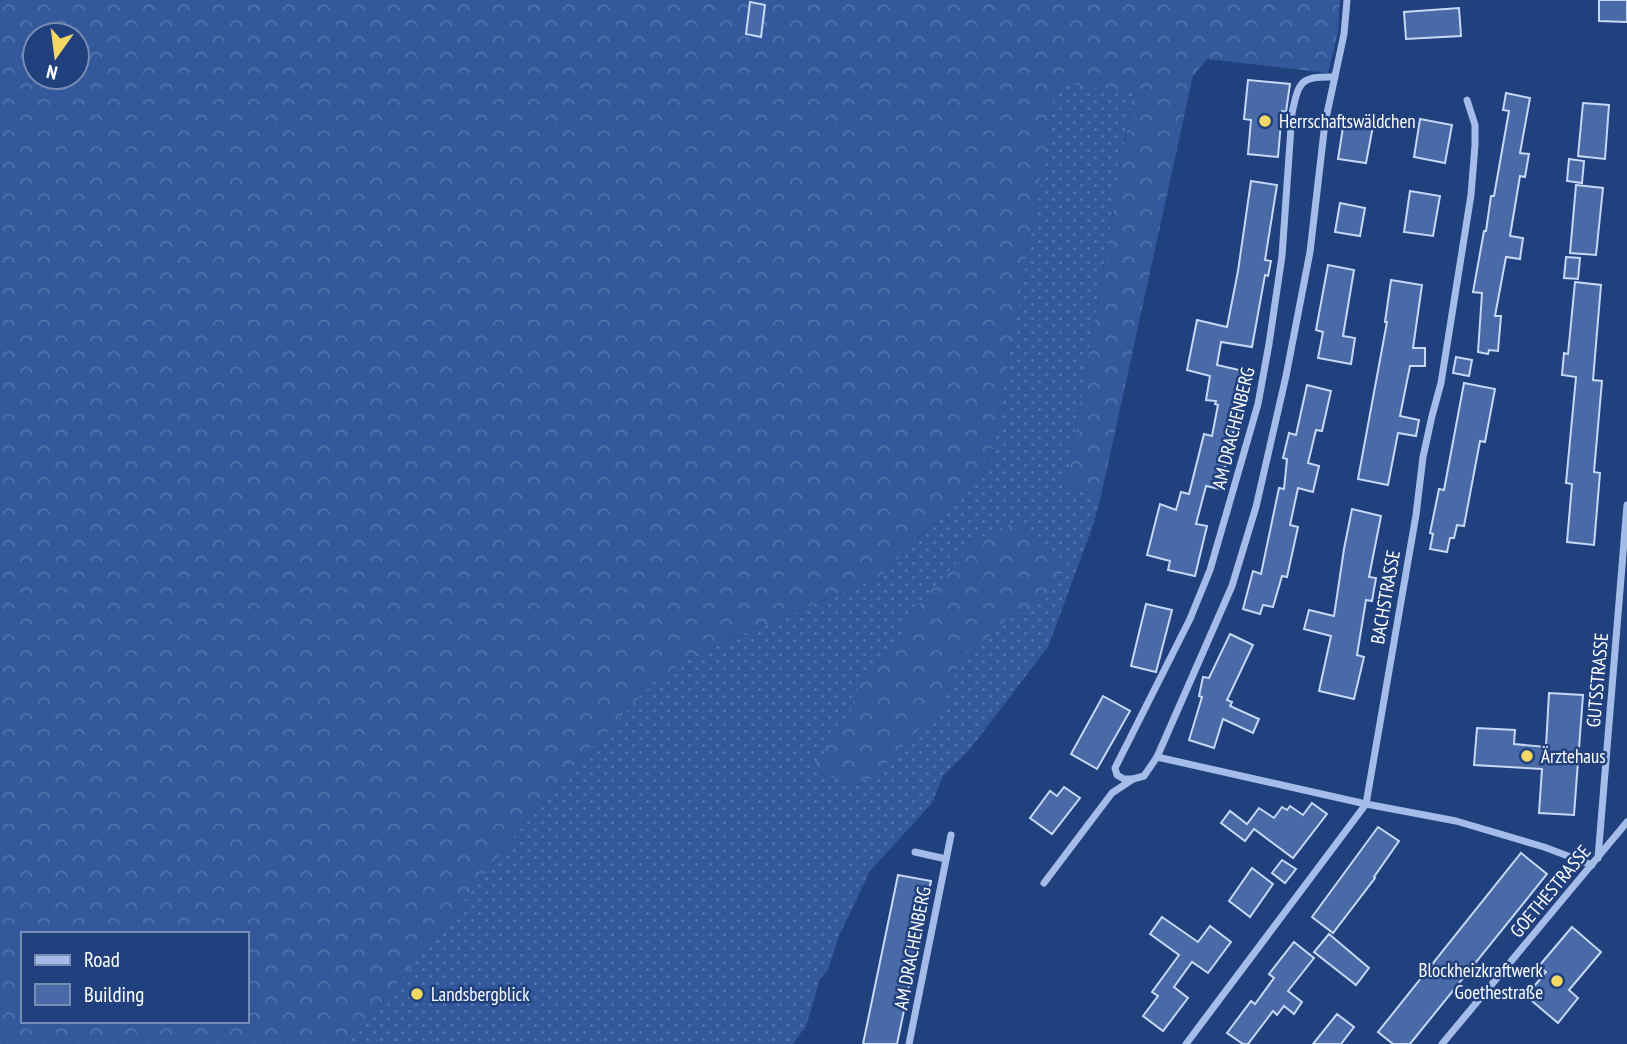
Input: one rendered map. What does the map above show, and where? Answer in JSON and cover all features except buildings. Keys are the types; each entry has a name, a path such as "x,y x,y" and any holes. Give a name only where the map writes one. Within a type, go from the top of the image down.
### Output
{"street":[{"name":"AM DRACHENBERG","path":"1335,78 1309,78 1297,93 1293,113 1282,256 1258,404 1210,570 1190,619 1115,768 1117,775 1124,779 1144,776 1157,757 1232,586 1256,507 1286,376 1310,252 1320,160 1345,34 1347,0"},
{"name":"BACHSTRASSE","path":"1186,1044 1366,804 1416,514 1423,457 1441,383 1471,195 1475,125 1467,100"},
{"name":"GUTSSTRASSE","path":"1598,858 1627,505"},
{"path":"1157,757 1366,804 1456,821 1544,847 1592,865"},
{"name":"AM DRACHENBERG","path":"1044,883 1112,793 1133,779"},
{"name":"GOETHESTRASSE","path":"1442,1044 1627,821"},
{"name":"AM DRACHENBERG","path":"909,1044 951,835"},
{"path":"915,852 946,859"}],"green space":[{"path":"0,0 1340,0 1338,32 1328,73 1207,59 1193,76 1101,496 1066,487 1133,93 1058,82 991,459 943,514 879,577 689,657 652,684 556,784 347,1044 0,1044"},
{"path":"1058,81 1133,92 1066,487 1101,496 1094,523 1048,647 970,749 943,776 932,803 870,871 839,936 828,970 820,979 806,1026 793,1044 347,1044 556,784 652,684 689,657 879,577 943,514 991,459"},
{"path":"1015,522 1030,529 1037,544 1067,563 1050,596 1030,609 1006,619 986,640 973,645 959,664 944,703 872,778 850,783 830,777 812,764 824,757 829,733 848,719 859,684 887,657 921,601 979,538"}],"place":[{"name":"Herrschaftswäldchen","path":"1265,121"},
{"name":"Ärztehaus","path":"1527,756"},
{"name":"Blockheizkraftwerk Goethestraße","path":"1557,981"},
{"name":"Landsbergblick","path":"417,994"}]}
